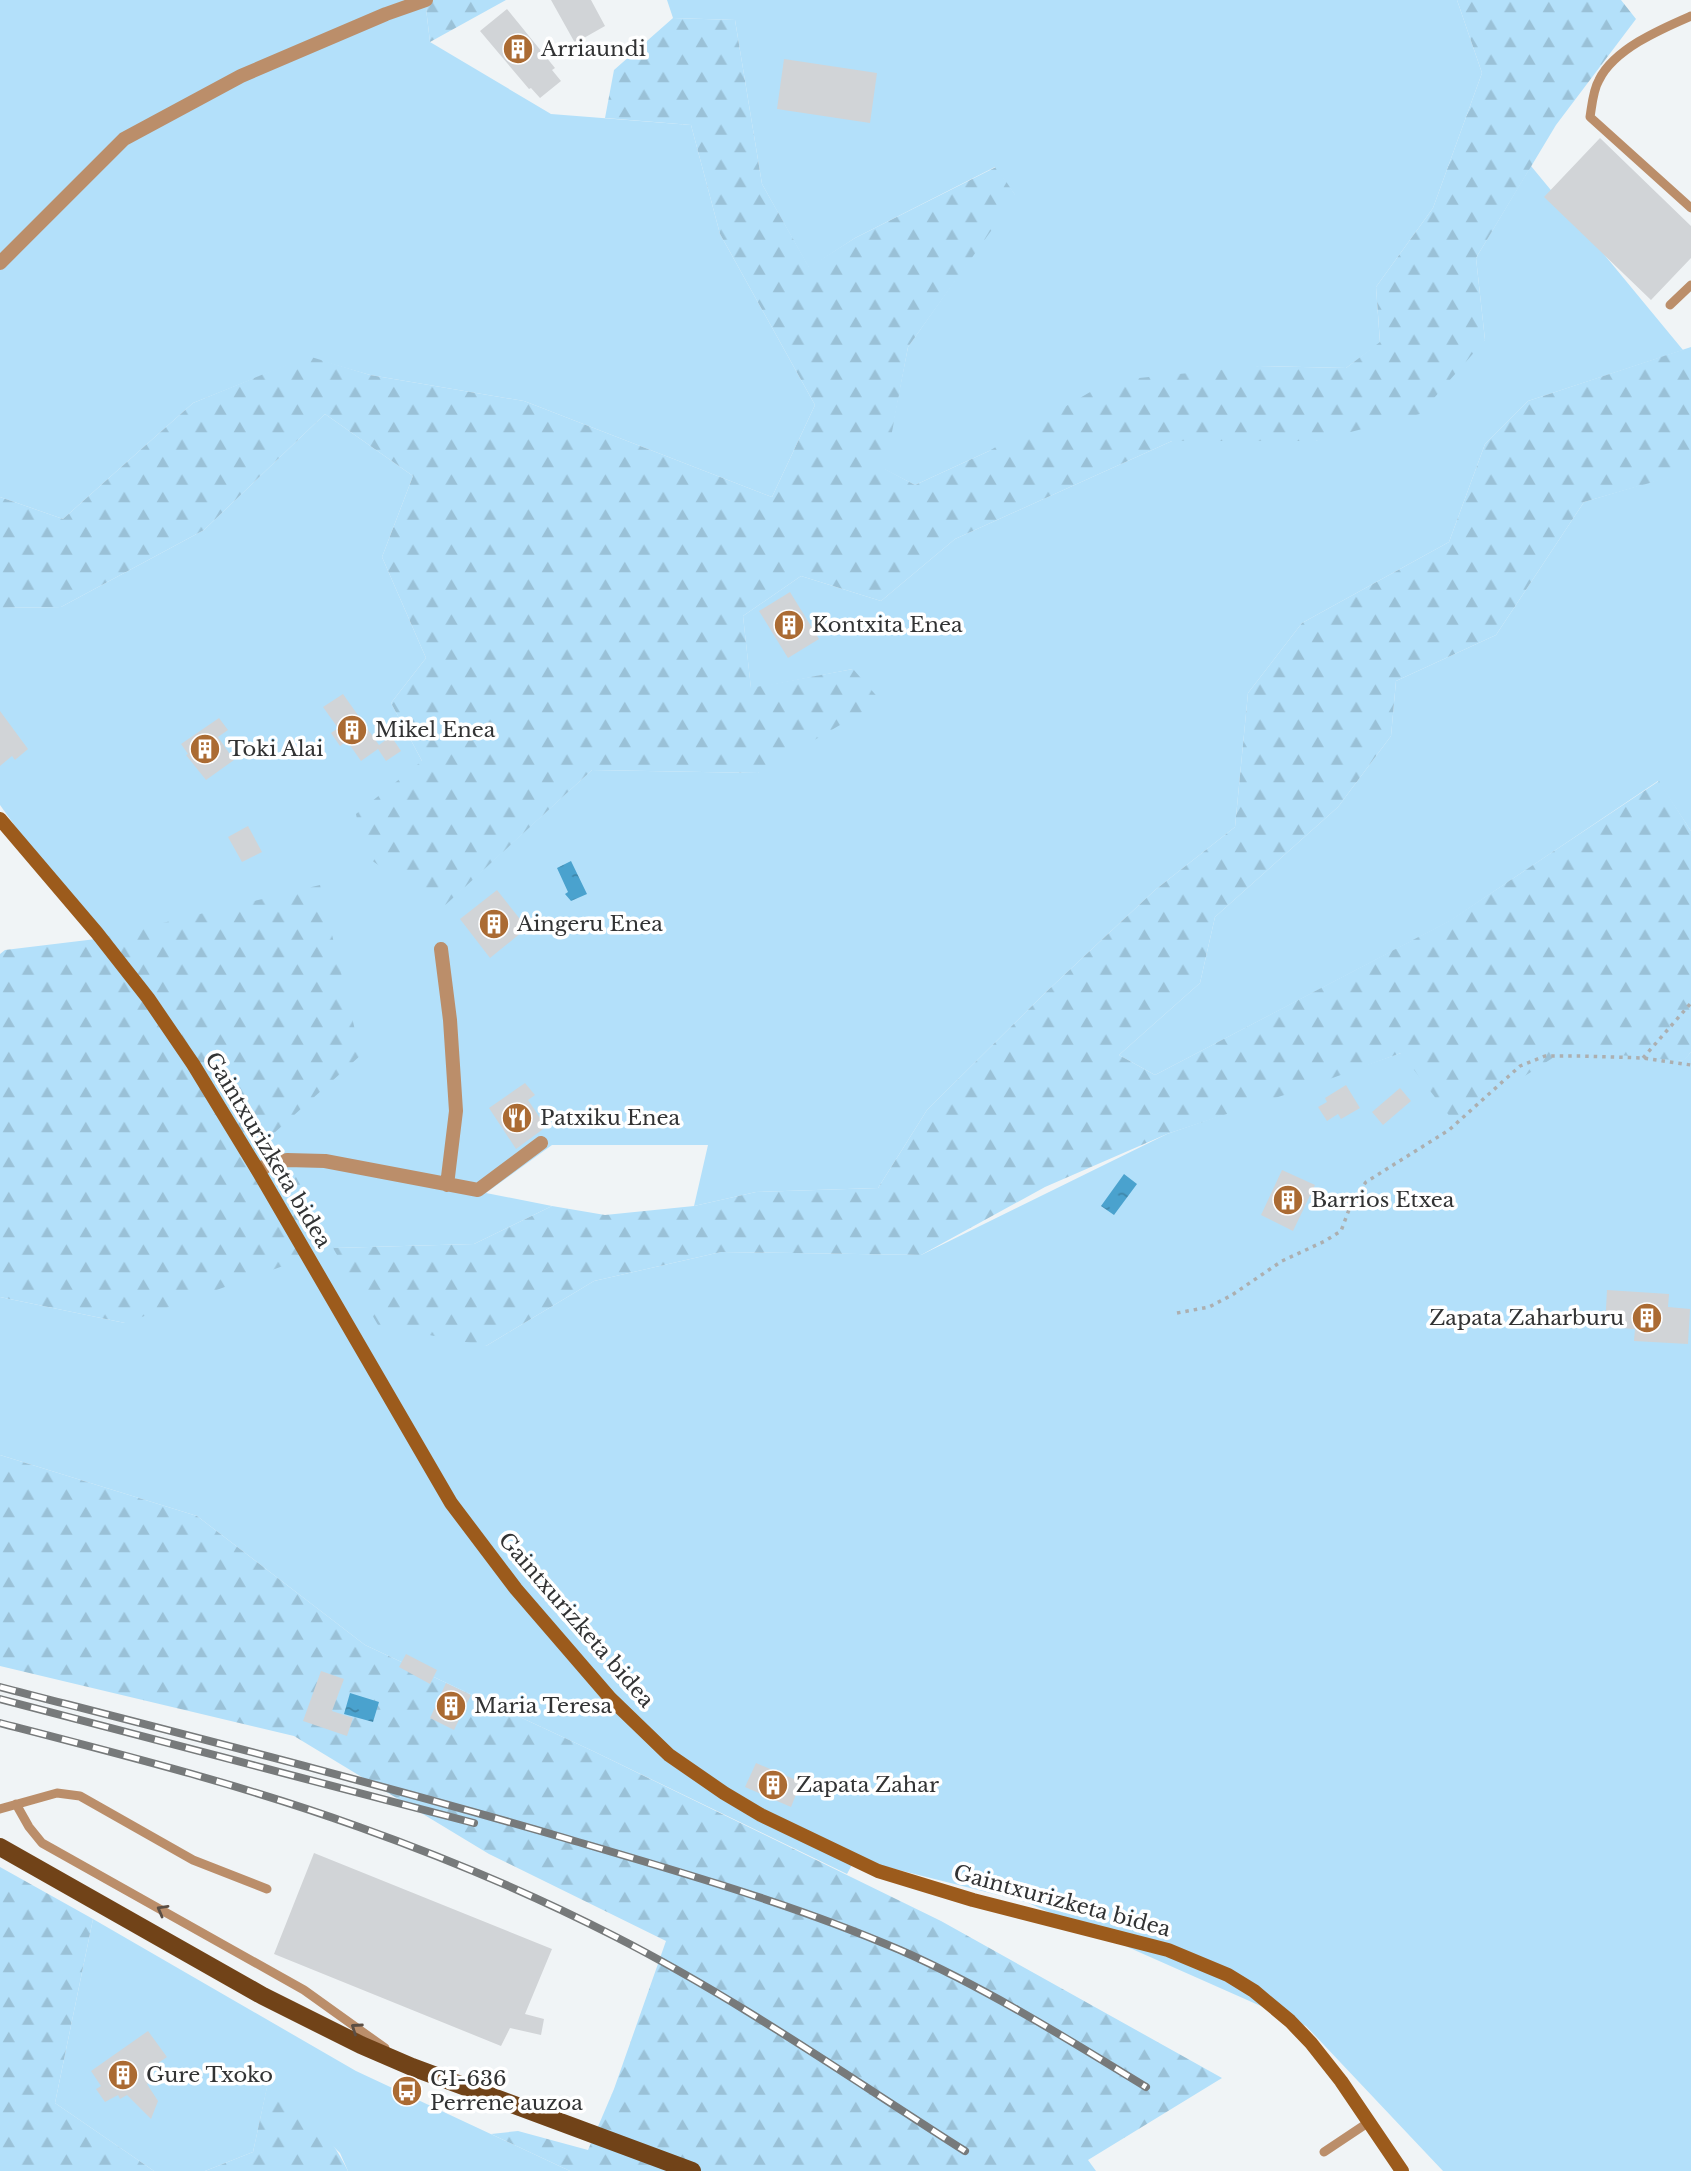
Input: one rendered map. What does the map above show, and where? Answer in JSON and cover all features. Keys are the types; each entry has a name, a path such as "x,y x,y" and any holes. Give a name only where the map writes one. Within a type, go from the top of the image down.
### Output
{"main road":[{"name":"Gaintxurizketa bidea","path":"0,819 97,933 148,998 193,1064 451,1503 516,1589 610,1698 669,1755 761,1815 878,1871 973,1900 1168,1950 1228,1976 1254,1991 1311,2043 1402,2171"},
{"path":"0,1847 263,1996 361,2045 412,2067 692,2171"}],"street":[{"path":"0,263 124,139 241,76 386,14 426,0"},
{"path":"440,949 450,1020 456,1111 447,1185"},
{"path":"257,1169 287,1160 326,1161 478,1191 541,1143"}],"lane":[{"path":"1691,16 1614,59 1598,81 1590,117 1691,208"},
{"path":"1670,305 1691,285"},
{"path":"0,1809 57,1793 80,1796 193,1860 267,1889"},
{"path":"16,1804 42,1843 304,1990 412,2067"},
{"path":"1324,2152 1369,2122"}],"path":[{"path":"1643,1058 1691,1003"},
{"path":"1177,1313 1209,1307 1233,1295 1282,1261 1341,1231 1353,1199 1366,1182 1449,1130 1520,1066 1545,1056 1643,1058 1691,1065"}],"green space":[{"path":"0,0 425,0 430,42 551,114 691,125 720,234 815,405 772,497 524,401 370,375 308,357 193,403 63,519 0,497"},
{"path":"425,0 506,0 430,42"},
{"path":"667,0 1457,0 1482,73 1433,208 1376,287 1380,343 1346,368 1259,366 989,451 915,485 884,469 908,347 1015,195 995,167 855,238 809,268 762,184 735,20 673,18"},
{"path":"1457,0 1621,0 1636,19 1556,125 1476,258 1485,340 1420,414 1316,441 1172,441 955,539 881,601 801,576 743,616 751,688 853,669 881,701 758,773 592,770 441,909 364,855 356,814 422,761 391,703 426,658 382,557 413,476 325,414 204,530 61,607 0,608 0,497 63,519 193,403 308,356 370,375 524,401 772,497 815,405 720,234 691,125 605,118 614,70 673,18 735,20 762,184 809,267 855,238 996,167 1016,196 908,347 885,469 915,485 989,451 1109,381 1259,366 1346,368 1380,342 1376,287 1433,208 1482,73"},
{"path":"1531,166 1683,350 1528,401 1485,444 1449,542 1302,623 1248,693 1235,827 1155,890 1046,992 927,1110 878,1188 756,1192 694,1206 708,1145 552,1145 486,1193 552,1206 474,1244 334,1248 486,1346 594,1281 721,1252 921,1255 1167,1134 1401,1053 1575,1041 1683,1061 1691,1052 1691,2171 1443,2171 1306,2026 1026,1902 855,1859 847,1874 365,1645 197,1516 0,1455 0,1297 125,1323 96,939 0,805 0,608 61,607 204,530 325,414 413,476 382,557 426,658 391,703 422,761 441,908 592,770 758,773 853,669 751,689 743,616 801,576 881,601 955,539 1172,441 1316,441 1485,340 1476,258"},
{"path":"1691,347 1691,471 1584,502 1496,635 1396,681 1391,736 1338,807 1215,917 1200,983 1119,1055 1155,1075 1449,921 1659,781 1691,831 1691,1052 1684,1061 1565,1050 1454,1122 1401,1053 1167,1134 1045,1187 921,1255 721,1252 594,1281 486,1346 378,1325 333,1248 125,1323 0,1297 0,954 5,950 96,939 320,885 361,1055 273,1134 334,1248 474,1244 552,1206 605,1215 694,1206 756,1192 878,1188 927,1110 1046,992 1155,890 1235,827 1248,693 1302,623 1449,542 1485,444 1528,401"},
{"path":"1691,470 1691,831 1658,781 1450,921 1155,1075 1119,1055 1200,983 1215,917 1338,807 1391,736 1396,681 1496,635 1584,502"},
{"path":"0,1455 197,1516 365,1645 595,1752 941,1921 1222,2078 1088,2160 1096,2171 570,2171 491,2134 518,2131 588,2150 614,2089 666,1941 489,1854 294,1736 0,1666"},
{"path":"0,1867 93,1919 55,2103 154,2171 0,2171"},
{"path":"93,1919 356,2071 570,2171 348,2171 340,2153 268,2083 253,2152 205,2171 154,2171 55,2103"},
{"path":"268,2082 314,2121 348,2171 205,2171 253,2152"}],"water":[{"path":"571,861 587,894 571,901 565,894 568,892 557,868"},
{"path":"1124,1174 1137,1184 1114,1215 1101,1206"},
{"path":"350,1693 379,1702 373,1722 344,1714"}],"building":[{"path":"551,0 591,0 605,26 575,43"},
{"name":"Arriaundi","path":"507,9 555,68 552,70 561,81 540,98 529,89 480,31"},
{"path":"784,59 877,73 870,123 777,109"},
{"path":"1600,138 1691,226 1691,258 1651,300 1544,197"},
{"name":"Kontxita Enea","path":"790,592 819,639 788,658 759,611"},
{"name":"Mikel Enea","path":"343,694 379,745 391,736 401,751 386,761 378,749 361,761 347,741 340,746 331,733 338,728 323,707"},
{"path":"0,711 28,749 15,760 12,756 0,766"},
{"name":"Toki Alai","path":"219,718 228,730 218,737 234,760 206,780 186,755 188,754 181,744"},
{"path":"248,826 262,852 242,862 228,837"},
{"name":"Aingeru Enea","path":"497,890 527,928 490,958 460,919"},
{"name":"Patxiku Enea","path":"525,1083 535,1095 528,1100 546,1127 516,1149 489,1108"},
{"path":"1346,1085 1360,1108 1341,1119 1338,1114 1327,1121 1318,1107 1327,1102 1325,1098"},
{"path":"1400,1088 1411,1101 1383,1125 1372,1112"},
{"name":"Barrios Etxea","path":"1282,1170 1315,1185 1293,1231 1261,1215"},
{"name":"Zapata Zaharburu","path":"1607,1290 1669,1294 1668,1307 1690,1309 1688,1344 1634,1341 1635,1329 1605,1327"},
{"path":"406,1654 437,1670 430,1684 399,1667"},
{"path":"321,1671 344,1679 332,1711 353,1718 347,1736 303,1721"},
{"name":"Maria Teresa","path":"446,1683 471,1695 454,1730 430,1718"},
{"name":"Zapata Zahar","path":"756,1763 801,1782 791,1807 745,1787"},
{"path":"314,1853 552,1949 525,2014 544,2019 541,2035 510,2028 501,2046 274,1954"},
{"name":"Gure Txoko","path":"148,2031 167,2057 148,2070 154,2079 147,2084 158,2101 151,2119 127,2095 120,2099 118,2095 105,2102 96,2089 101,2086 91,2071"}],"railway":[{"path":"0,1687 427,1799 777,1903 860,1933 932,1965 1025,2014 1146,2087"},
{"path":"0,1699 474,1823"},
{"path":"0,1723 271,1797 392,1839 520,1891 614,1936 704,1985 965,2151"}],"place":[{"name":"Arriaundi","path":"518,49"},
{"name":"Kontxita Enea","path":"789,625"},
{"name":"Mikel Enea","path":"352,730"},
{"name":"Toki Alai","path":"205,749"},
{"name":"Aingeru Enea","path":"494,924"},
{"name":"Patxiku Enea","path":"517,1118"},
{"name":"Barrios Etxea","path":"1288,1200"},
{"name":"Zapata Zaharburu","path":"1647,1318"},
{"name":"Maria Teresa","path":"451,1706"},
{"name":"Zapata Zahar","path":"773,1785"},
{"name":"Gure Txoko","path":"123,2075"},
{"name":"GI-636 Perrene auzoa","path":"407,2091"}]}
